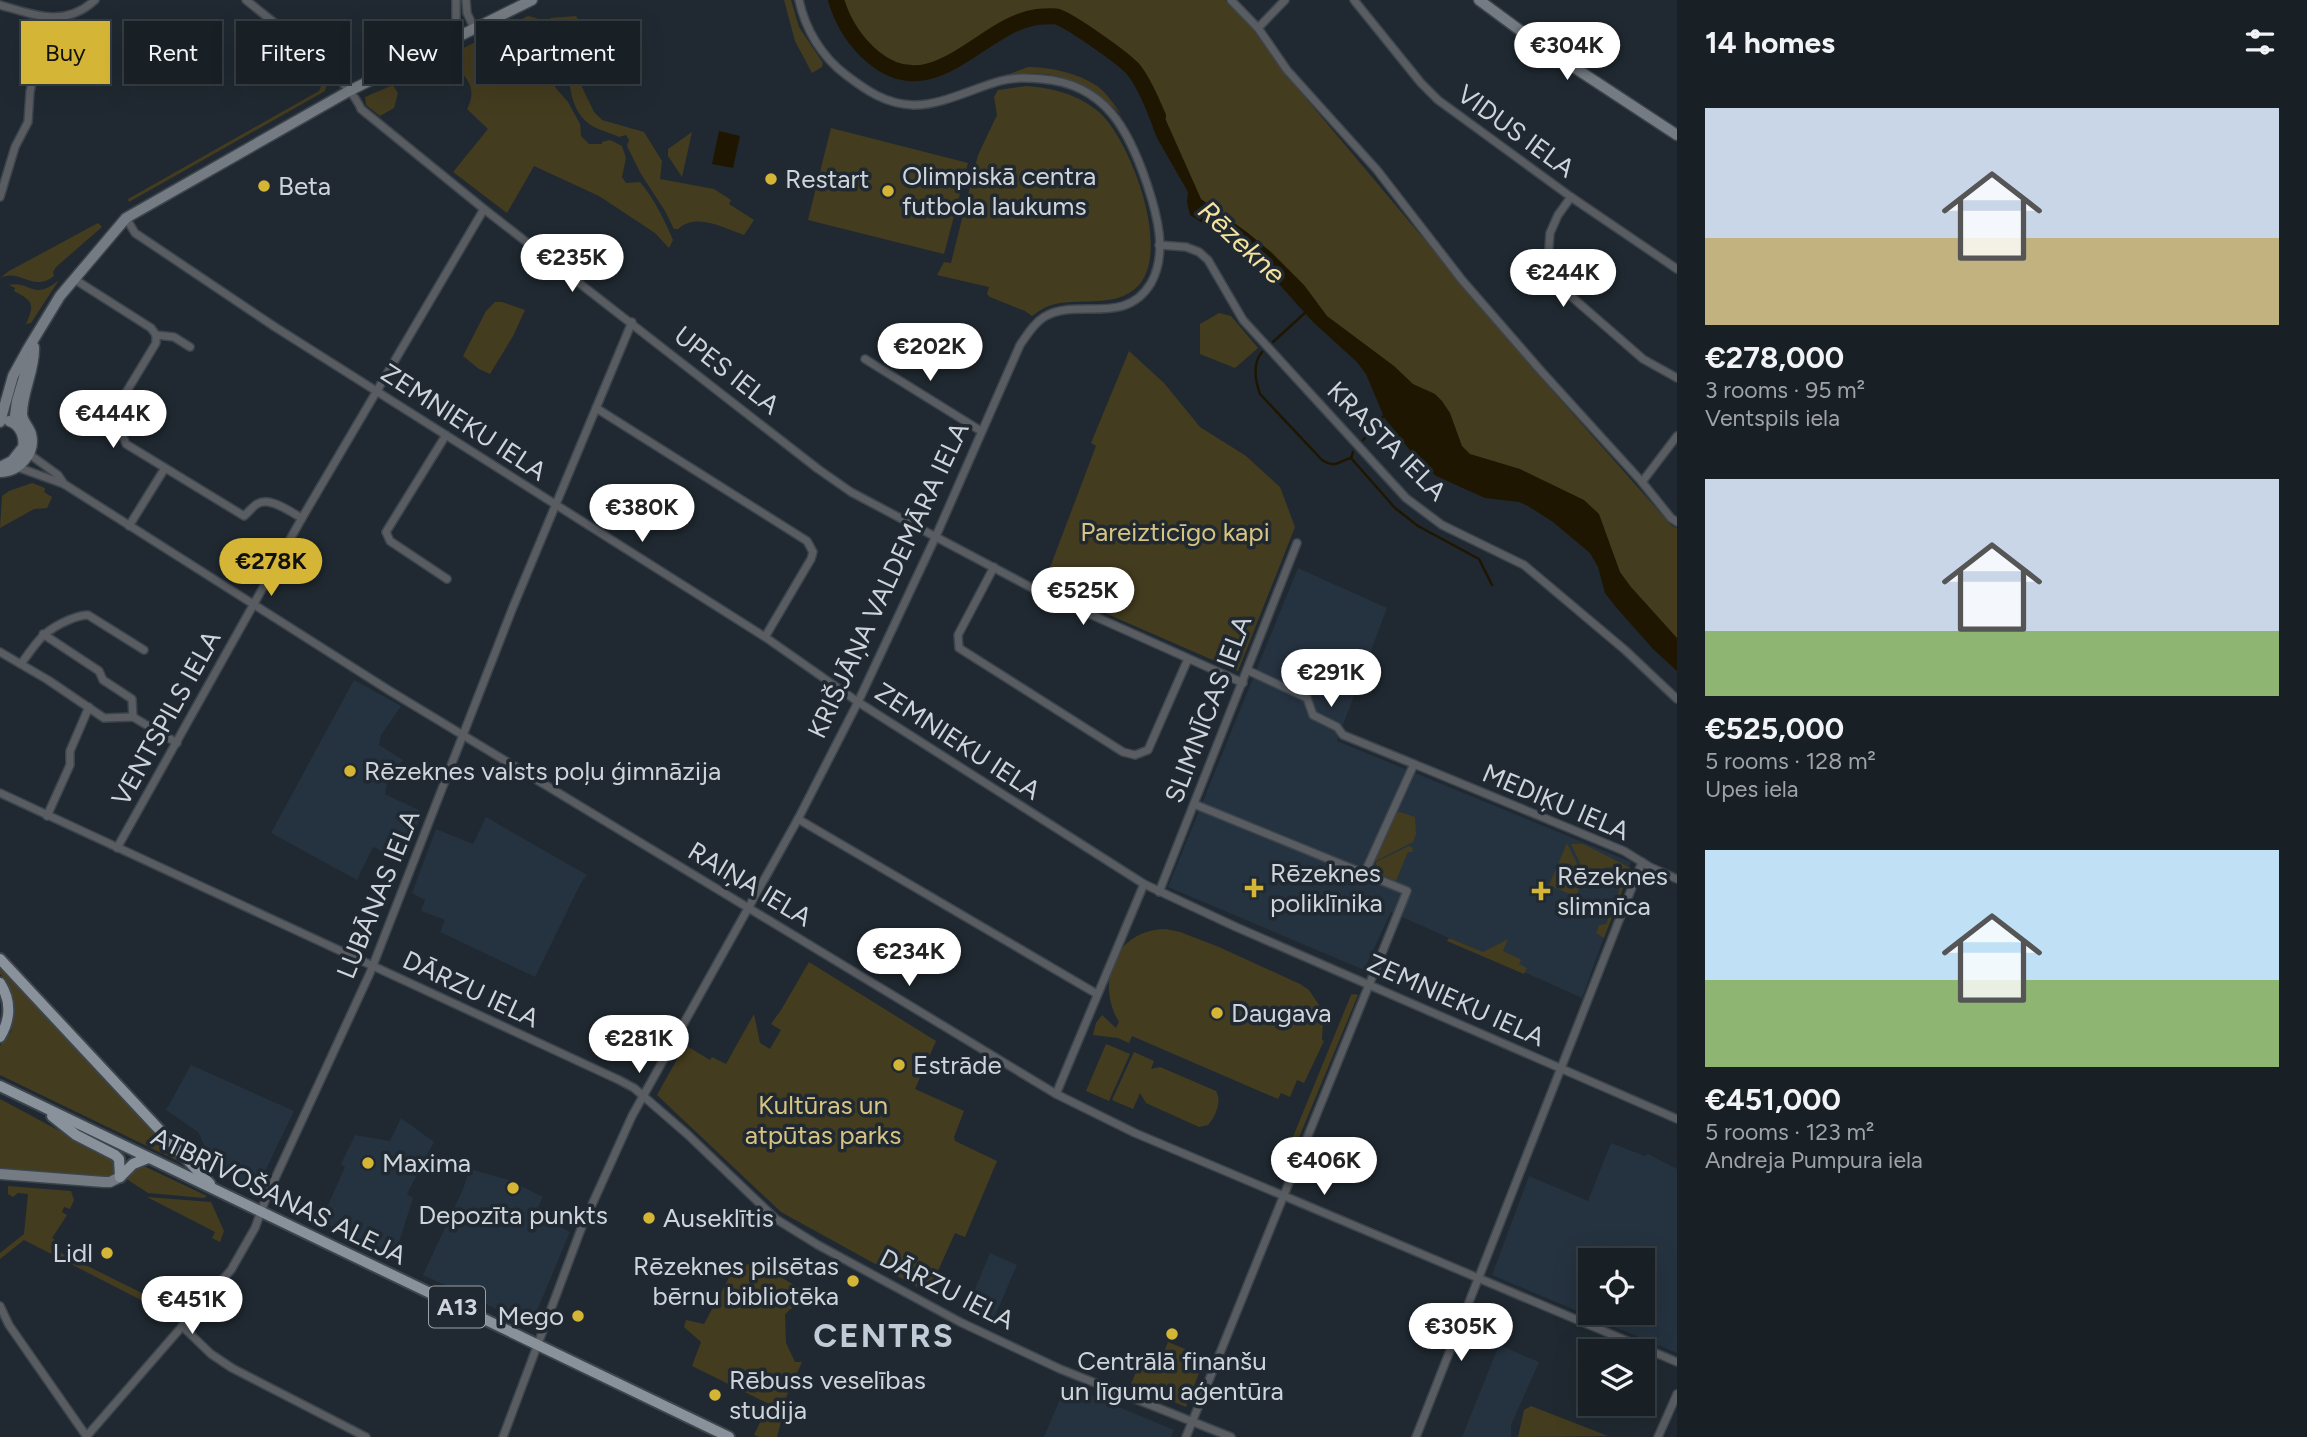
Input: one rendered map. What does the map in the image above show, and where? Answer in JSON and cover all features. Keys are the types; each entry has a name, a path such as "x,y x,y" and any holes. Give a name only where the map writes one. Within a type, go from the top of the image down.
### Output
{"main road":[{"path":"462,34 532,0"},
{"path":"1479,0 1547,50 1677,135"},
{"path":"25,451 22,432 14,423 1,419 13,376 60,296 129,216 364,83"},
{"path":"14,423 23,377 39,334"},
{"path":"0,470 11,471 17,467 31,436 22,415 34,360 34,347"},
{"path":"0,470 25,451"},
{"path":"0,959 217,1191"},
{"path":"0,982 9,1006 7,1022 0,1037"},
{"name":"ATBRĪVOŠANAS ALEJA","path":"0,1086 729,1437"},
{"path":"42,1107 69,1131 115,1155 119,1159 120,1177"},
{"path":"0,1174 110,1182 120,1177 133,1164 148,1158"}],"street":[{"path":"0,5 51,18 83,11 95,0"},
{"name":"UPES IELA","path":"246,0 330,70 357,98 361,108 484,209 835,482 1034,589 1242,683"},
{"path":"456,0 456,21"},
{"name":"KRIŠJĀŅA VALDEMĀRA IELA","path":"503,1437 581,1229 643,1096 797,819 858,702 936,536 1020,345 1034,326 1044,317 1056,312 1116,307 1134,300 1145,291 1158,263 1160,245 1154,206 1129,137 1112,113 1094,97 1062,82 1026,78 1004,80 922,104 882,99 842,72 825,54 811,33 799,0"},
{"path":"1231,0 1258,28 1287,70 1377,170 1469,288 1677,522"},
{"path":"1258,28 1284,0"},
{"name":"VIDUS IELA","path":"1354,0 1438,100 1570,197 1677,269"},
{"path":"465,2 474,28"},
{"path":"0,197 15,146 28,122 35,68 51,18"},
{"path":"1570,197 1550,233 1548,261 1565,291 1643,359 1677,378"},
{"name":"VENTSPILS IELA","path":"117,849 302,518 484,209"},
{"name":"ZEMNIEKU IELA","path":"129,216 135,233 275,327 765,637 858,702 1144,884 1677,1119"},
{"name":"KRASTA IELA","path":"1160,245 1186,247 1199,252 1208,260 1243,320 1406,498 1442,525 1524,565 1625,650 1677,699"},
{"path":"74,279 151,328 156,335 156,343 114,413 126,444 244,516 256,504 264,501 302,518"},
{"name":"LUBĀNAS IELA","path":"87,1437 239,1258 372,967 511,613 632,322"},
{"path":"156,335 174,337 190,347"},
{"path":"865,359 981,430"},
{"path":"596,408 811,546 811,559 765,637"},
{"path":"446,435 386,532 390,541 447,579"},
{"path":"1642,482 1677,436"},
{"name":"RAIŅA IELA","path":"25,451 58,475 64,484"},
{"name":"RAIŅA IELA","path":"17,467 64,484 378,683 1056,1094 1125,1128 1677,1362"},
{"path":"129,526 165,468"},
{"name":"SLIMNĪCAS IELA","path":"1159,892 1297,543"},
{"path":"994,567 958,635 958,648 1123,752 1135,755 1148,750 1188,659"},
{"path":"21,664 43,634 57,624 83,615 88,615 144,650"},
{"path":"43,634 99,671 103,680 132,699 133,717"},
{"path":"0,652 104,718 133,717 177,743"},
{"name":"MEDIĶU IELA","path":"1247,670 1307,698 1313,715 1337,727 1343,735 1624,851 1677,879"},
{"path":"47,816 70,765 69,751 89,707"},
{"path":"1365,872 1414,764"},
{"name":"DĀRZU IELA","path":"0,793 620,1080 643,1096 776,1219 818,1245 985,1334 1060,1368 1231,1437"},
{"path":"1186,1437 1407,891 1194,804"},
{"path":"797,819 1097,994"},
{"path":"1416,1437 1642,862"},
{"path":"1056,1094 1144,884"},
{"path":"0,1306 9,1325 87,1437"},
{"path":"182,1326 211,1354 232,1368 366,1437"},
{"path":"1658,1437 1677,1394"}],"shaded area":[{"name":"Rēzeknes slimnīca","path":"1298,568 1387,608 1337,741 1631,862 1582,998 1391,912 1364,970 1168,887"},
{"name":"Rēzeknes valsts poļu ģimnāzija","path":"354,680 401,706 381,735 379,745 403,760 387,783 385,794 423,812 401,860 373,847 357,880 271,833"},
{"path":"486,817 587,875 535,977 440,932 445,920 421,911 425,900 412,893 436,829 473,844"},
{"path":"191,1065 294,1111 258,1186 249,1189 217,1173 198,1132 166,1110"},
{"path":"401,1118 434,1142 407,1194 413,1198 396,1252 391,1258 321,1221 345,1167 341,1164 355,1135 390,1141"},
{"path":"1611,1143 1645,1156 1648,1154 1677,1169 1677,1353 1655,1344 1655,1339 1644,1339 1611,1325 1655,1325 1655,1248 1578,1248 1578,1311 1492,1275 1529,1176 1588,1201"},
{"path":"470,1169 509,1180 543,1197 535,1214 570,1232 529,1324 423,1275"},
{"path":"990,1253 1017,1265 991,1325 965,1313"},
{"path":"1499,1345 1539,1362 1511,1425 1511,1437 1462,1437"},
{"path":"1066,1385 1174,1430 1171,1437 1044,1437"}],"green space":[{"path":"784,0 791,0 799,27 823,63 822,67 812,73 795,41"},
{"path":"838,0 1225,0 1256,30 1288,77 1528,363 1672,526 1677,528 1677,639 1621,598 1599,546 1468,470 1279,271 1197,207 1128,65 1057,16 1014,24 958,59 909,72 873,53 854,37 841,14"},
{"path":"528,16 542,21 518,21"},
{"path":"576,16 579,21 552,21 550,18"},
{"path":"476,42 476,84 556,84 555,87 568,102 580,124 581,136 589,144 602,144 610,140 622,146 626,158 622,177 626,183 640,182 650,196 673,240 669,248 655,233 599,196 534,166 507,213 453,172 488,129 467,109 472,94 469,82 462,73 462,49"},
{"path":"1028,67 1064,72 1089,81 1104,92 1122,115 1095,93 1068,79 1039,74 1004,76"},
{"path":"322,84 327,84 325,91 129,202 128,199 319,91"},
{"path":"570,84 582,84 594,112 602,120 644,132 662,161 660,179 714,189 731,200 729,204 754,220 744,235 702,222 685,224 674,229 641,174 627,146 629,140 626,135 619,137 588,123 576,107"},
{"path":"393,85 398,93 394,108 380,116 366,105 365,97"},
{"path":"1026,86 1055,90 1092,106 1112,127 1124,147 1143,197 1151,248 1147,269 1138,286 1130,293 1110,300 1055,304 1032,316 990,297 987,294 989,287 937,275 944,262 951,263 978,155 997,115 994,97 998,90"},
{"name":"Olimpiskā centra futbola laukums","path":"831,128 968,163 944,254 808,220"},
{"path":"692,132 682,177 668,156 668,149"},
{"path":"98,223 102,227 56,267 54,276 46,281 14,276 0,278 9,271"},
{"path":"59,280 31,323 26,324 31,304 9,285 22,285 37,290"},
{"path":"495,302 525,310 490,374 463,356 486,311"},
{"path":"1219,313 1231,316 1258,348 1235,368 1200,354 1200,324"},
{"name":"Pareizticīgo kapi","path":"1129,351 1164,383 1200,427 1246,456 1280,487 1295,527 1238,671 1043,586 1096,446 1091,443"},
{"path":"32,483 45,488 44,492 52,497 47,508 34,509 0,528 2,496"},
{"path":"1400,812 1415,817 1416,834 1413,842 1376,861 1394,813"},
{"path":"1567,843 1584,878 1566,920 1573,903 1570,901 1572,895 1549,885"},
{"path":"1571,844 1583,844 1631,868 1604,938 1596,933 1599,925 1606,924 1616,902 1619,887 1617,874 1612,867 1602,868 1589,875 1583,870"},
{"path":"1409,846 1413,848 1412,852 1408,852 1396,881 1377,873 1376,862"},
{"name":"Daugava","path":"1166,929 1219,947 1309,990 1319,1005 1324,1041 1304,1083 1297,1080 1290,1097 1281,1093 1278,1099 1132,1036 1129,1043 1118,1038 1093,1035 1096,1023 1102,1015 1116,1028 1119,1022 1109,991 1114,960 1122,948 1148,931"},
{"path":"1449,938 1483,952 1508,939 1503,951 1524,961 1521,960 1519,964 1527,968 1524,974 1447,941"},
{"name":"Kultūras un atpūtas parks","path":"809,962 936,1041 915,1089 964,1111 954,1137 955,1141 997,1161 965,1237 955,1233 928,1293 781,1212 657,1095 685,1045 710,1060 712,1057 726,1064 754,1014 760,1043 770,1049 781,1030 771,1024"},
{"path":"0,968 184,1161 182,1163 0,1075 0,1046 11,1032 14,1019 13,1001 7,982 0,974"},
{"path":"1351,995 1358,995 1283,1176 1279,1175"},
{"path":"1106,1044 1130,1054 1109,1101 1086,1091"},
{"path":"1134,1052 1154,1061 1151,1069 1160,1067 1216,1091 1217,1108 1208,1125 1199,1127 1146,1103 1140,1093 1133,1109 1112,1100"},
{"path":"0,1099 114,1160 115,1173 106,1178 0,1170"},
{"path":"137,1167 146,1167 207,1196 204,1198 148,1193 125,1178"},
{"path":"8,1186 71,1191 74,1200 70,1209 64,1207 62,1212 67,1215 52,1238 55,1240 51,1248 144,1294 147,1288 156,1292 154,1298 178,1311 180,1307 183,1315 178,1319 24,1240 0,1259 0,1253 24,1234 28,1194 18,1193 13,1197 8,1194"},
{"path":"147,1197 211,1202 224,1231 220,1242 212,1238 215,1232"},
{"path":"738,1261 774,1273 804,1291 796,1306 785,1315 786,1343 795,1362 802,1362 783,1404 784,1411 777,1437 754,1435 769,1404 692,1366 701,1342 684,1327 686,1320 704,1324"},
{"path":"1168,1342 1205,1357 1186,1407 1131,1384 1144,1352 1161,1359"},
{"path":"1531,1406 1608,1436 1518,1437 1524,1410"}],"water":[{"path":"1141,96 1156,98 1201,199 1271,252 1304,285 1327,316 1394,366 1413,384 1435,394 1450,413 1462,446 1470,454 1520,469 1584,500 1599,514 1620,572 1677,638 1677,671 1653,649 1605,593 1598,567 1590,553 1553,522 1519,502 1485,498 1436,476 1416,458 1384,417 1366,374 1357,362 1313,322 1254,256 1190,215 1188,192 1157,138"},
{"path":"719,131 740,136 733,168 712,164"}],"waterway":[{"name":"Rēzekne","path":"836,0 850,31 866,51 895,70 917,73 937,69 1017,23 1037,17 1058,17 1097,41 1133,69 1158,116"},
{"path":"1273,342 1307,311"},
{"path":"1262,352 1255,372 1260,394 1322,460 1337,464 1351,458 1353,452"},
{"path":"1363,440 1386,413"},
{"path":"1351,458 1395,508 1418,526 1479,559 1492,585"}],"place":[{"name":"Restart","path":"771,179"},
{"name":"Beta","path":"264,186"},
{"name":"Olimpiskā centra futbola laukums","path":"888,191"},
{"name":"Rēzeknes valsts poļu ģimnāzija","path":"350,771"},
{"name":"Rēzeknes poliklīnika","path":"1254,888"},
{"name":"Rēzeknes slimnīca","path":"1541,891"},
{"name":"Daugava","path":"1217,1013"},
{"name":"Estrāde","path":"899,1065"},
{"name":"Maxima","path":"368,1163"},
{"name":"Depozīta punkts","path":"513,1188"},
{"name":"Auseklītis","path":"649,1218"},
{"name":"Lidl","path":"107,1253"},
{"name":"Rēzeknes pilsētas bērnu bibliotēka","path":"853,1281"},
{"name":"Mego","path":"578,1316"},
{"name":"Centrālā finanšu un līgumu aģentūra","path":"1172,1334"},
{"name":"Rēbuss veselības studija","path":"715,1395"}],"district":[{"name":"CENTRS","path":"884,1335"}]}
